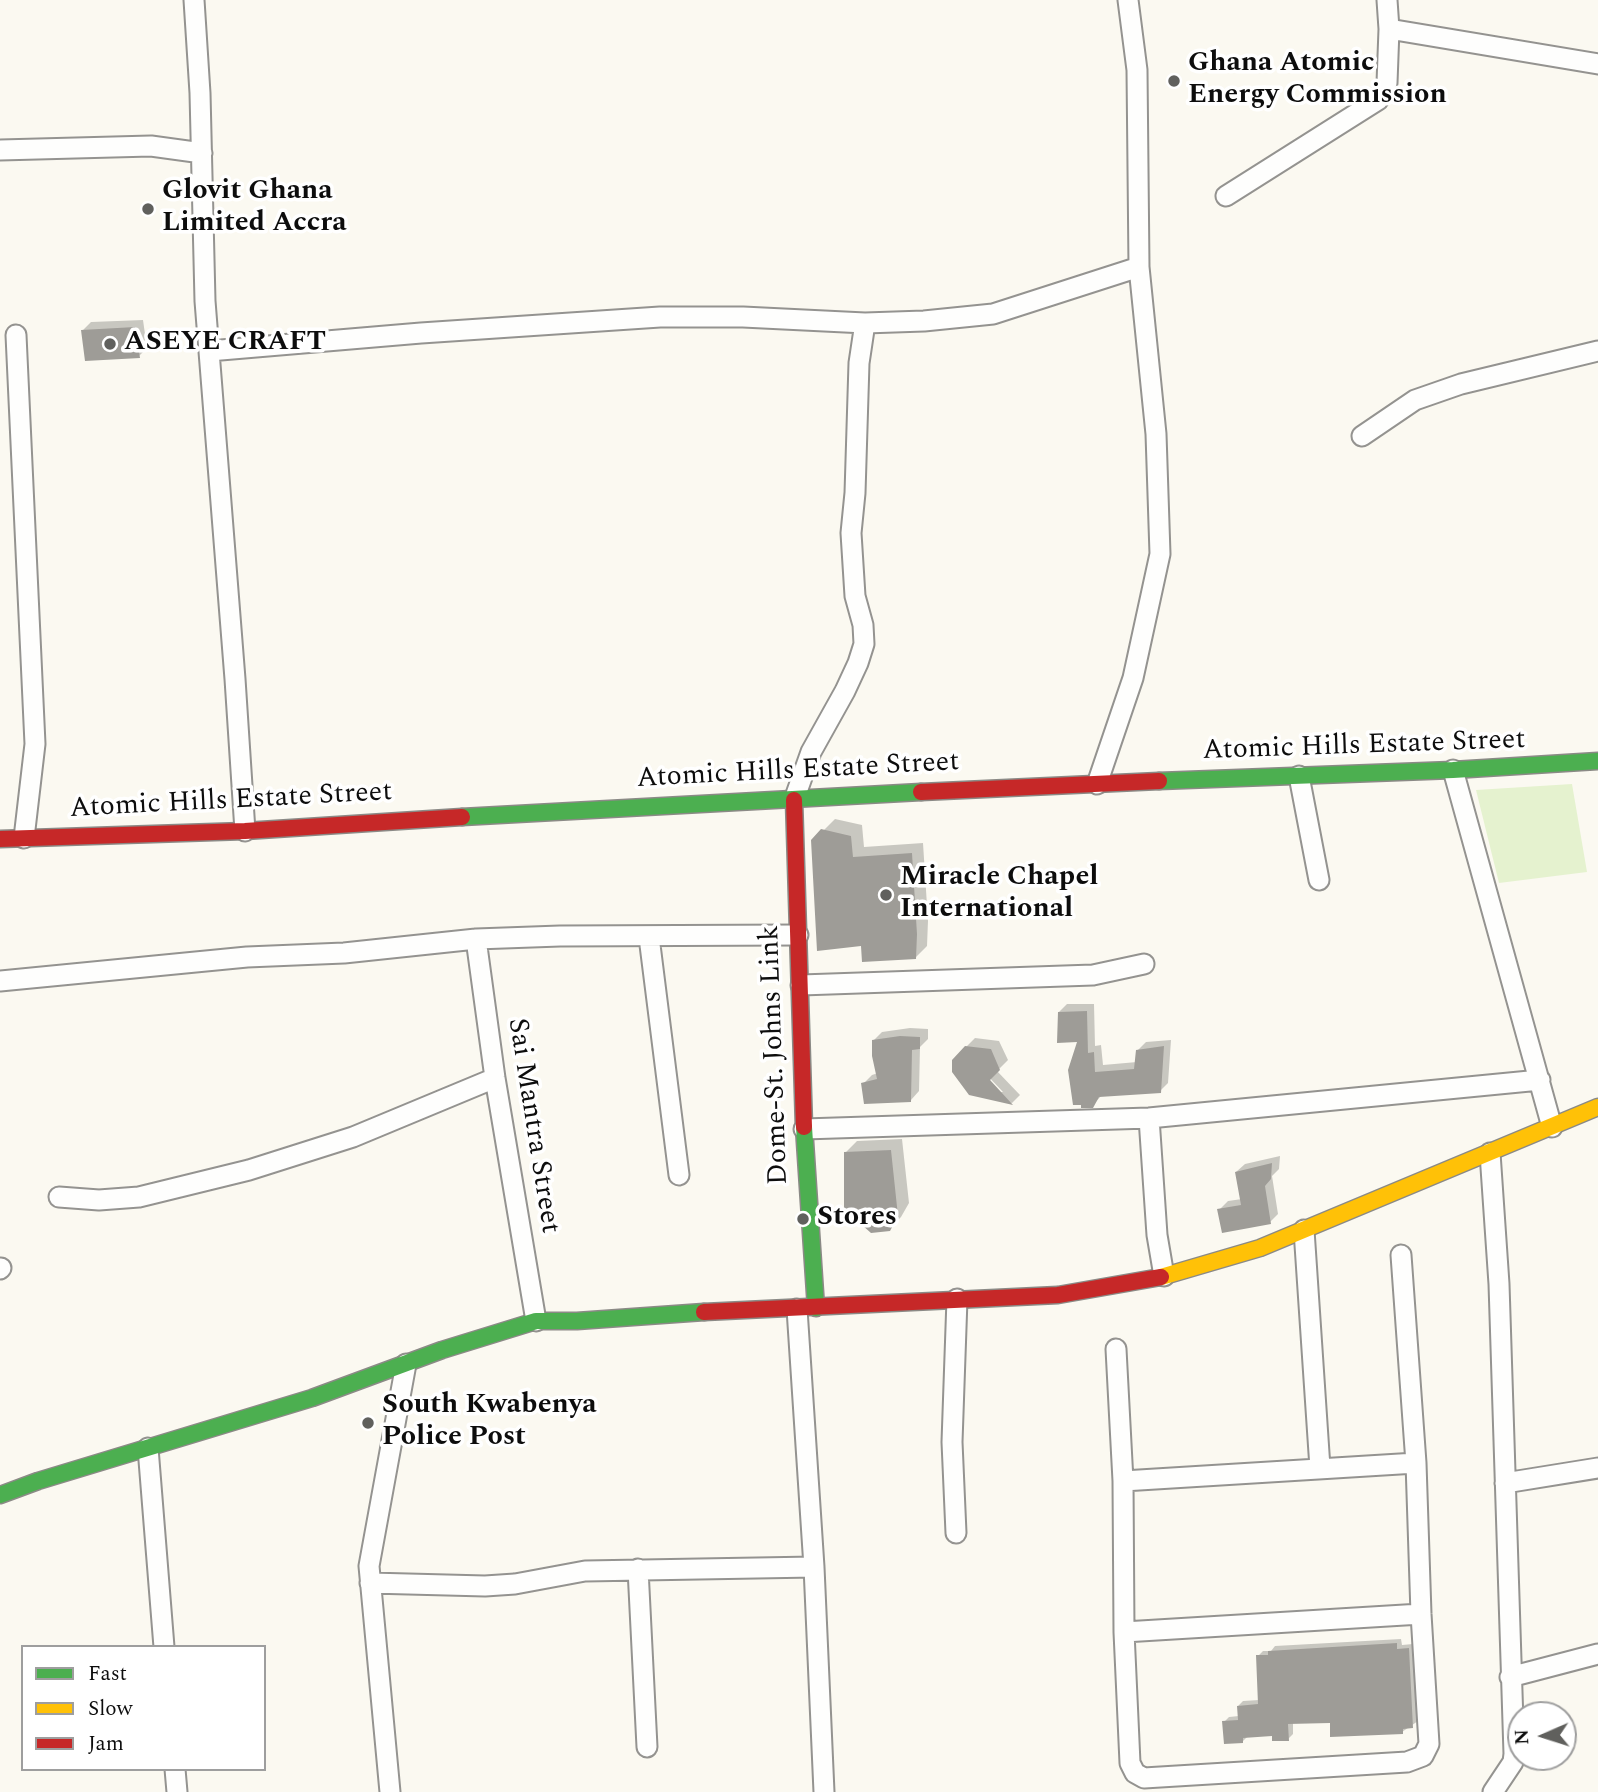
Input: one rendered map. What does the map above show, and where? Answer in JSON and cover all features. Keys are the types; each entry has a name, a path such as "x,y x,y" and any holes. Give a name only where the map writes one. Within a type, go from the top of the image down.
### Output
{"main road":[{"name":"Atomic Hills Estate Street","path":"0,839 245,831 568,810 1598,761"},
{"name":"Dome-St. Johns Link","path":"794,800 804,1129 806,1308"},
{"path":"0,1495 312,1398 442,1350 536,1321 1058,1296 1164,1276 1260,1248 1598,1107"}],"street":[{"path":"194,0 202,153 205,301 245,831"},
{"path":"1097,784 1133,678 1160,554 1156,434 1139,267 1137,70 1128,0"},
{"path":"1226,196 1378,100 1387,83 1388,0"},
{"path":"1389,29 1598,64"},
{"path":"0,150 151,146 202,153"},
{"path":"209,351 660,317 743,317 865,323 924,321 993,314 1139,267"},
{"path":"794,800 811,752 859,663 864,644 863,625 855,596 850,533 855,493 859,363 865,323"},
{"path":"16,335 35,744 23,838"},
{"path":"1362,436 1415,400 1461,384 1598,351"},
{"path":"1453,770 1552,1128"},
{"path":"1299,776 1319,880"},
{"path":"0,981 247,957 344,953 475,939 798,935"},
{"path":"649,937 679,1175"},
{"name":"Sai Mantra Street","path":"475,939 495,1078 536,1321"},
{"path":"800,985 1093,975 1144,964"},
{"path":"59,1197 99,1200 139,1197 249,1171 354,1137 495,1078"},
{"path":"804,1129 1149,1118 1540,1080"},
{"path":"1149,1118 1157,1235 1164,1276"},
{"path":"1490,1153 1499,1283 1513,1762 1493,1792"},
{"path":"1304,1230 1320,1468"},
{"path":"1116,1349 1123,1481 1124,1632 1130,1763 1135,1773 1144,1778 1407,1762 1423,1756 1429,1744 1416,1463 1401,1255"},
{"path":"956,1533 953,1441 957,1299"},
{"path":"806,1308 824,1792"},
{"path":"390,1792 369,1566 406,1364"},
{"path":"148,1448 164,1645"},
{"path":"1123,1481 1416,1463"},
{"path":"1505,1483 1598,1468"},
{"path":"370,1583 515,1584 585,1571 814,1567"},
{"path":"638,1569 647,1747"},
{"path":"1124,1632 1421,1614"},
{"path":"1510,1676 1598,1654"},
{"path":"174,1771 177,1792"}],"green space":[{"path":"1572,784 1587,872 1499,883 1476,790"}],"building":[{"name":"ASEYE CRAFT","path":"135,327 140,358 85,361 81,330"},
{"path":"821,829 851,836 853,857 912,853 916,959 862,962 861,946 817,951 811,840"},
{"path":"1087,1011 1088,1053 1094,1052 1095,1072 1134,1069 1136,1050 1164,1046 1161,1093 1099,1097 1093,1108 1073,1105 1068,1070 1077,1042 1057,1043 1058,1012"},
{"path":"900,1036 920,1037 920,1049 912,1050 911,1102 864,1104 861,1083 877,1079 872,1040"},
{"path":"965,1046 991,1049 1000,1070 990,1080 1013,1105 969,1095 952,1072 952,1060"},
{"path":"891,1150 898,1216 890,1231 871,1233 844,1209 844,1152"},
{"path":"1272,1163 1271,1179 1265,1186 1271,1224 1222,1233 1217,1209 1241,1205 1235,1172"},
{"path":"1397,1643 1397,1649 1409,1648 1413,1728 1403,1729 1403,1734 1330,1737 1330,1723 1288,1724 1289,1741 1272,1741 1272,1736 1243,1738 1243,1743 1224,1744 1222,1721 1238,1720 1237,1706 1258,1704 1256,1655 1268,1655 1268,1651"}],"traffic: fast":[{"path":"1159,781 1453,770 1598,761"},
{"path":"462,817 921,792"},
{"path":"804,1127 816,1308"},
{"path":"0,1495 312,1398 442,1350 536,1321 577,1321 704,1312"}],"traffic: slow":[{"path":"1161,1277 1260,1248 1598,1107"}],"traffic: jam":[{"path":"921,792 1159,781"},
{"path":"794,800 804,1127"},
{"path":"0,839 245,831 462,817"},
{"path":"704,1312 1058,1295 1161,1277"}],"place":[{"name":"Ghana Atomic Energy Commission","path":"1174,81"},
{"name":"Glovit Ghana Limited Accra","path":"148,209"},
{"name":"ASEYE CRAFT","path":"110,344"},
{"name":"Miracle Chapel International","path":"886,895"},
{"name":"Stores","path":"803,1219"},
{"name":"South Kwabenya Police Post","path":"368,1423"}]}
